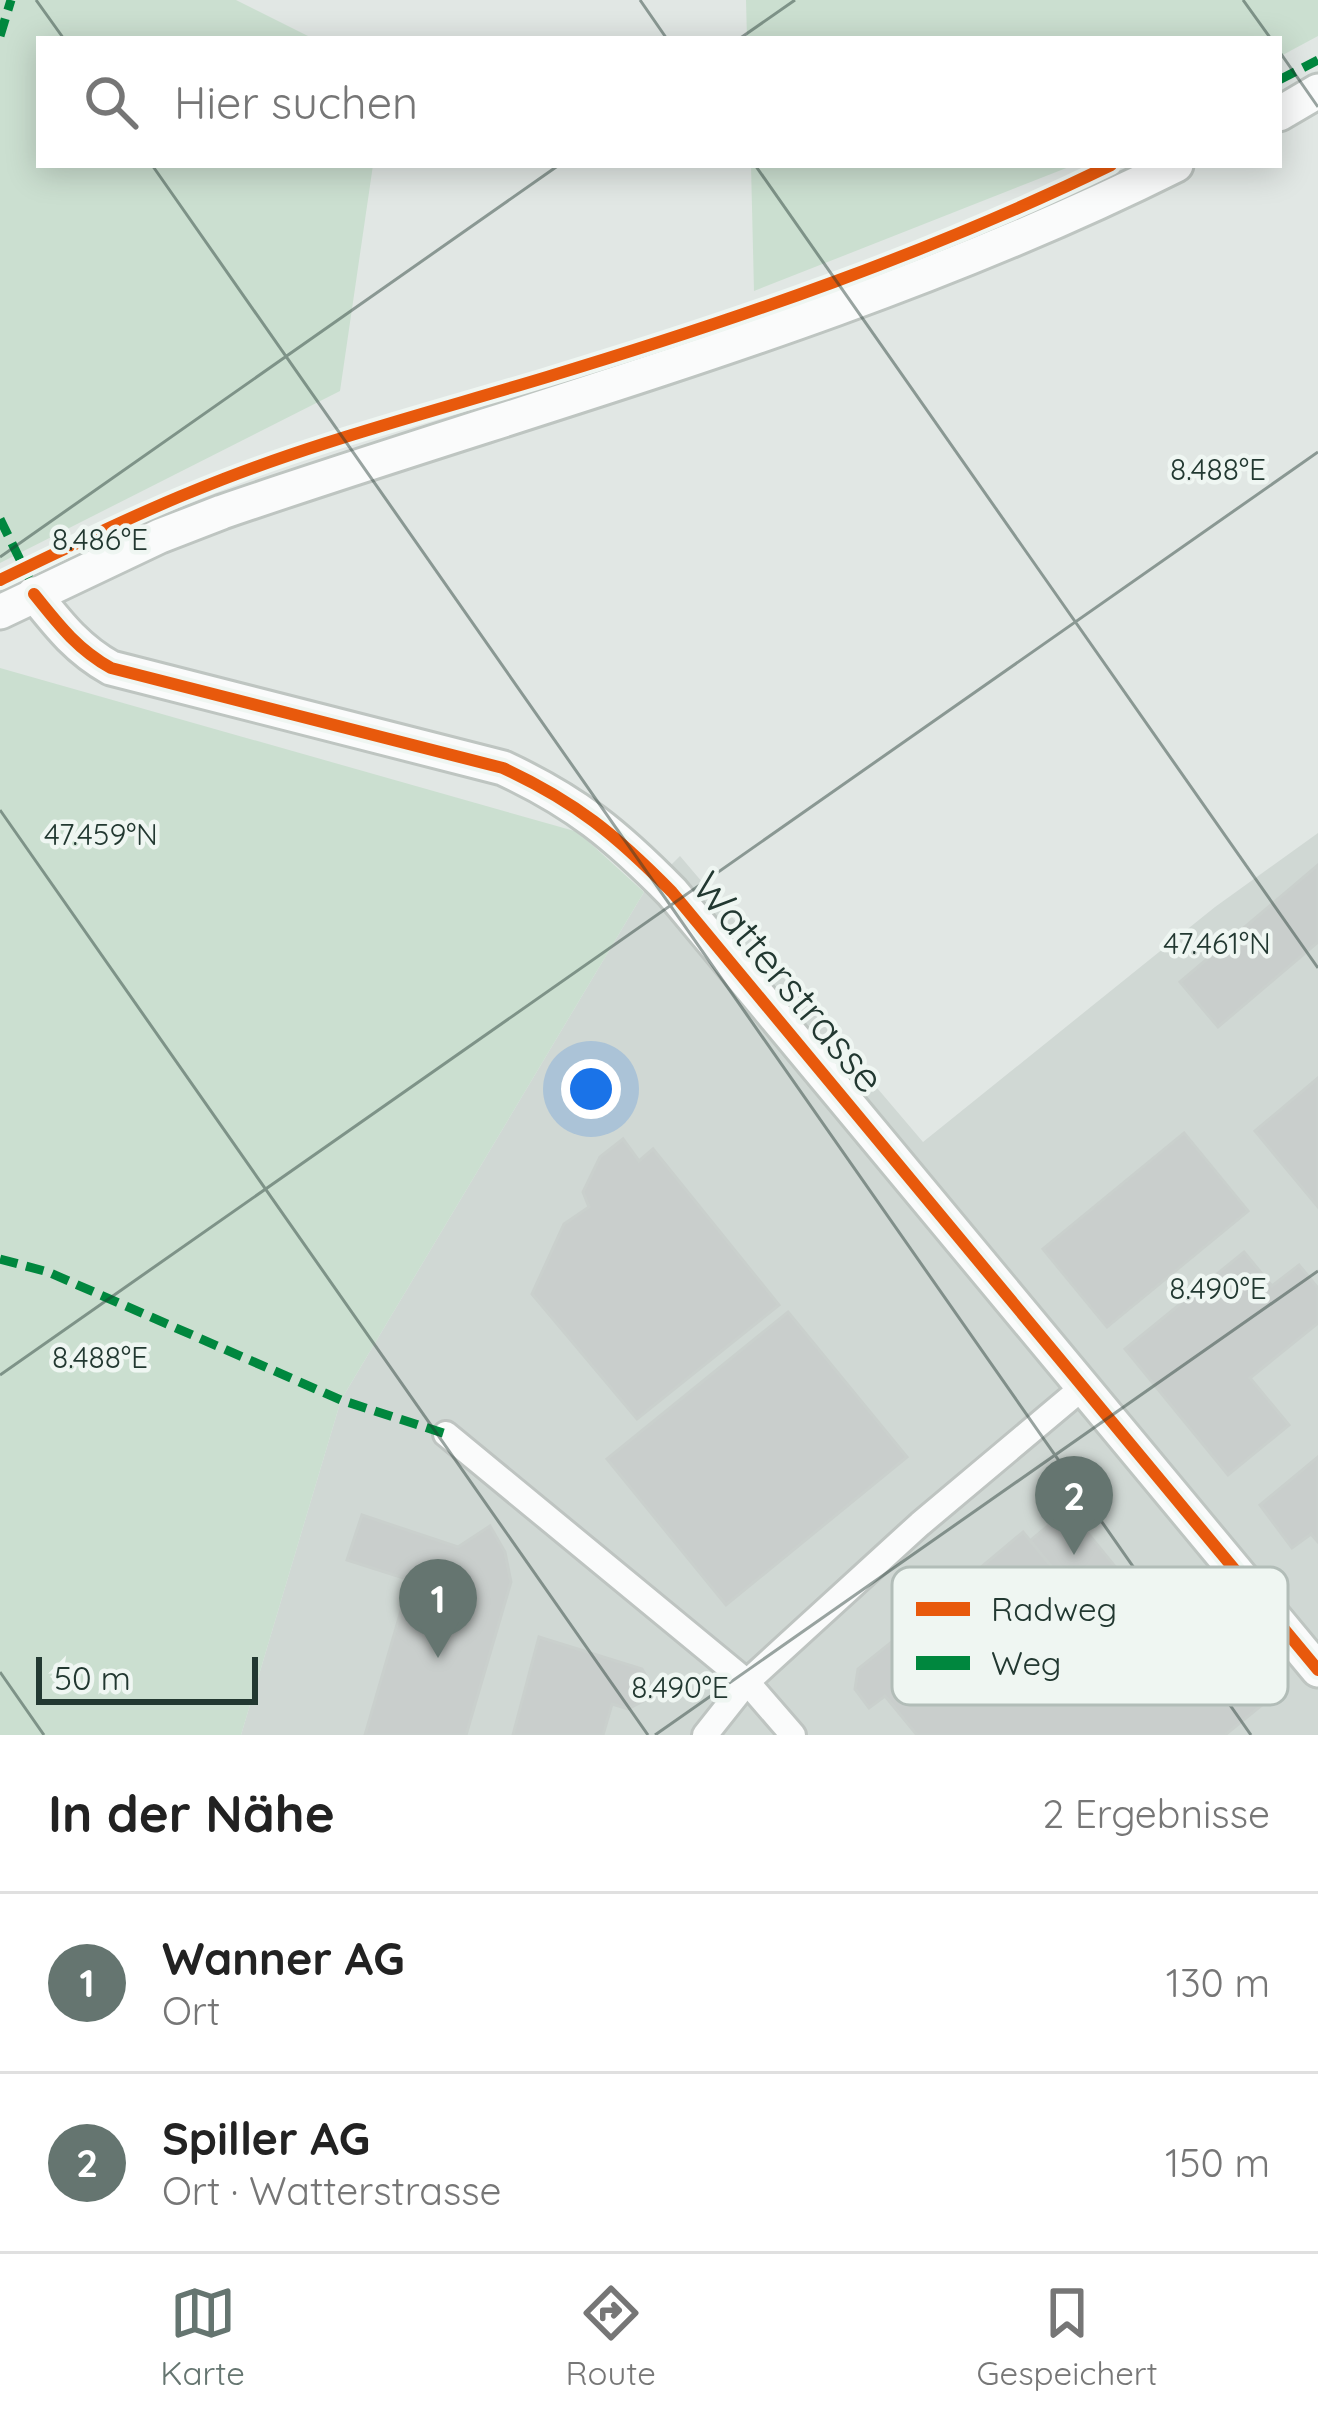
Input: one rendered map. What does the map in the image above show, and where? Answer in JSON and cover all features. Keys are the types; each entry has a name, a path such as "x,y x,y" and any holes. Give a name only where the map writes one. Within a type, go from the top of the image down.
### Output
{"street":[{"path":"1282,111 1318,91"},
{"path":"0,612 222,512 764,335 930,274 1170,168"},
{"name":"Watterstrasse","path":"34,594 69,638 111,668 503,768 588,814 672,892 1232,1567"},
{"path":"705,1735 747,1682 920,1524 1082,1388"},
{"path":"446,1434 747,1682 793,1735"},
{"name":"Watterstrasse","path":"1288,1634 1318,1670"}],"shaded area":[{"path":"1318,833 1318,1735 241,1735 341,1400 644,892 680,856 923,1142 1215,907"}],"green space":[{"path":"0,0 236,0 308,36 36,36 36,168 373,168 340,391 0,563"},
{"path":"746,0 1318,0 1318,36 1282,55 1282,36 747,36"},
{"path":"751,168 1066,168 754,291"},
{"path":"0,668 578,832 644,892 341,1400 241,1735 0,1735"}],"building":[{"path":"1318,865 1318,942 1218,1027 1180,982"},
{"path":"1318,1078 1318,1207 1255,1131"},
{"path":"1184,1133 1248,1211 1107,1327 1043,1249"},
{"path":"623,1139 639,1161 653,1149 779,1305 637,1419 532,1294 564,1224 589,1207 583,1192 600,1157"},
{"path":"1244,1252 1272,1286 1299,1265 1318,1288 1318,1323 1250,1378 1289,1425 1228,1475 1125,1349"},
{"path":"788,1312 907,1457 726,1605 607,1459"},
{"path":"1318,1457 1318,1542 1311,1534 1292,1548 1260,1505"},
{"path":"1068,1509 1115,1567 1052,1567 1030,1541"},
{"path":"362,1515 458,1547 490,1526 505,1552 511,1582 466,1735 365,1735 410,1580 347,1560"},
{"path":"1023,1532 1052,1567 981,1567"},
{"path":"539,1637 642,1669 650,1683 645,1700 628,1709 612,1704 603,1735 513,1735"},
{"path":"892,1642 892,1705 885,1696 869,1708 855,1689 858,1669"},
{"path":"892,1705 1262,1705 1225,1735 917,1735"}],"marked path":[{"path":"0,36 11,0"},
{"path":"1282,78 1318,60"},
{"path":"0,519 29,578"},
{"path":"0,1259 48,1272 341,1400 446,1434"}],"cycle path":[{"path":"0,580 234,475 762,308 974,227 1105,168"},
{"path":"34,594 78,644 111,668 503,768 574,807 613,837 672,892 1232,1567"},
{"path":"1288,1634 1318,1670"}],"place":[{"name":"Spiller AG","path":"1074,1555"},
{"name":"Wanner AG","path":"438,1658"}]}
